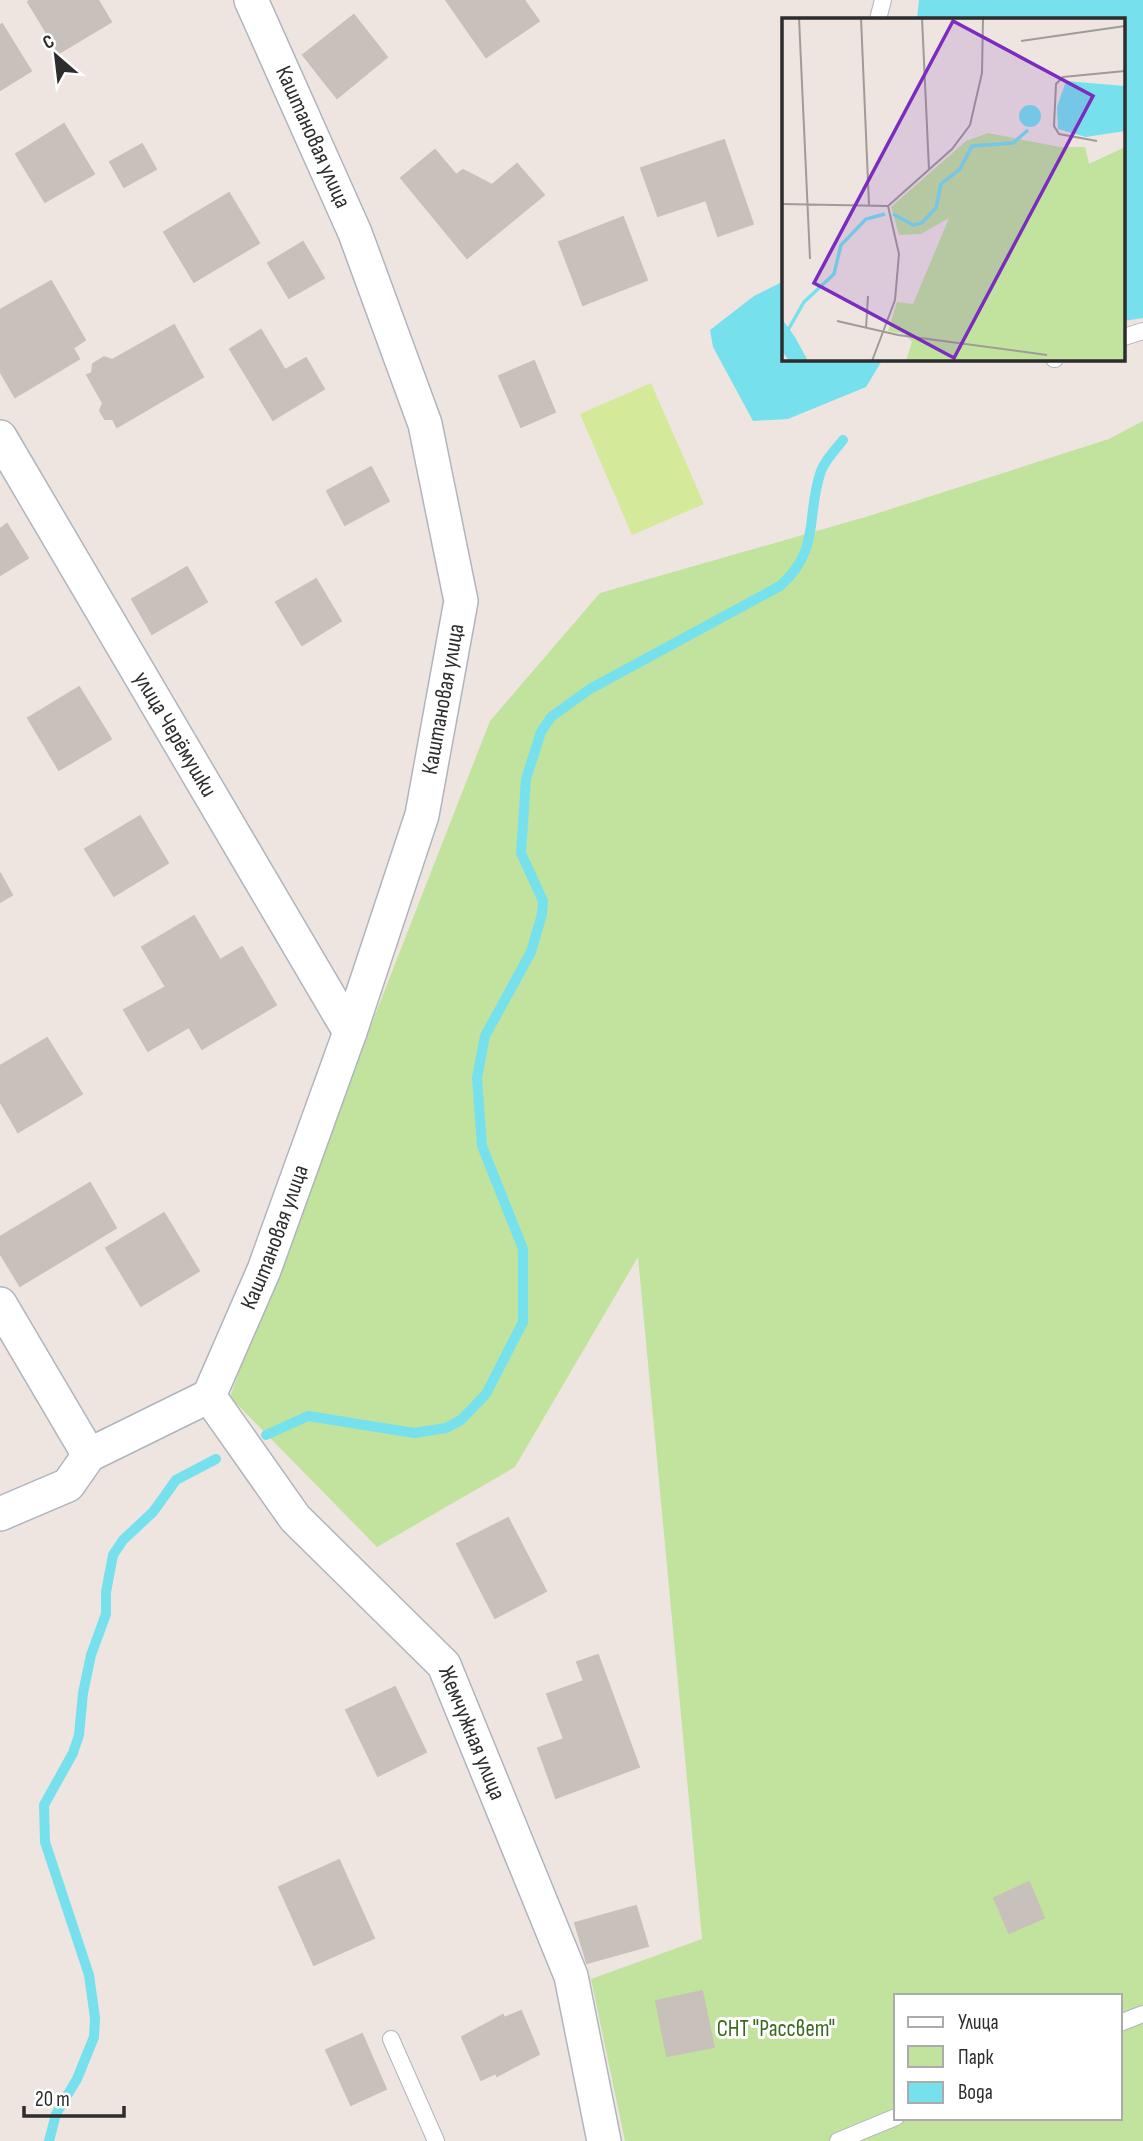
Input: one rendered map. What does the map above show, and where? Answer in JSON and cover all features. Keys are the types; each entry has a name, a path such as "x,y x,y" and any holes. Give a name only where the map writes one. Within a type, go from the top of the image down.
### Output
{"street":[{"name":"Каштановая улица","path":"209,1396 264,1270 350,1032 422,815 461,601 425,424 355,233 251,0"},
{"name":"улица Черёмушки","path":"0,436 350,1032"},
{"path":"0,1304 89,1455"},
{"path":"0,1514 68,1485 89,1455 209,1396"},
{"name":"Жемчужная улица","path":"209,1396 295,1518 444,1665 571,1976 604,2141"}],"lane":[{"path":"878,18 883,0"},
{"path":"1126,336 1143,331"},
{"path":"1122,2022 1143,2014"},
{"path":"391,2039 436,2141"},
{"path":"838,2141 894,2118"}],"green space":[{"path":"651,383 704,504 632,535 580,414"},
{"name":"СНТ \"Рассвет\"","path":"1143,421 1143,2141 625,2141 591,1979 702,1939 638,1257 515,1467 377,1547 230,1397 270,1284 490,721 600,593 869,516 1109,439"}],"water":[{"path":"919,0 1143,0 1143,318 1126,321 1126,18 917,18"},
{"path":"782,282 782,360 882,360 866,387 788,419 753,421 713,347 710,330 754,296"}],"building":[{"path":"98,0 111,22 59,53 28,2"},
{"path":"446,0 524,0 539,21 486,57"},
{"path":"354,15 387,57 337,98 303,55"},
{"path":"2,24 31,71 0,90 0,25"},
{"path":"64,124 94,174 45,202 16,154"},
{"path":"724,140 753,224 718,236 706,200 658,216 641,168"},
{"path":"142,144 156,169 124,187 110,162"},
{"path":"435,150 456,175 463,170 492,185 517,164 544,195 467,258 401,178"},
{"path":"229,193 259,243 194,282 164,232"},
{"path":"623,217 647,280 583,305 559,242"},
{"path":"303,242 324,278 289,298 268,263"},
{"path":"51,281 85,340 73,348 79,359 15,397 0,371 0,310"},
{"path":"174,325 203,377 117,427 113,419 105,419 100,411 103,403 87,375 92,373 93,364 104,357 112,360"},
{"path":"261,330 285,370 306,358 324,389 273,420 230,349"},
{"path":"534,361 555,412 521,427 499,376"},
{"path":"371,467 389,501 345,525 327,491"},
{"path":"7,524 28,558 0,575 0,529"},
{"path":"187,567 207,602 152,634 132,599"},
{"path":"316,579 341,621 302,645 276,602"},
{"path":"79,687 111,739 59,770 28,718"},
{"path":"140,816 168,863 114,896 85,849"},
{"path":"0,873 12,895 0,902"},
{"path":"194,916 220,960 242,947 276,1005 202,1049 189,1027 148,1051 124,1010 166,987 142,947"},
{"path":"47,1038 82,1094 18,1132 0,1101 0,1066"},
{"path":"90,1183 116,1228 20,1286 0,1253 0,1237"},
{"path":"164,1213 199,1271 141,1306 106,1248"},
{"path":"508,1518 546,1591 495,1618 457,1544"},
{"path":"598,1655 639,1767 556,1798 538,1748 564,1739 547,1694 584,1681 577,1662"},
{"path":"395,1687 426,1752 378,1776 346,1710"},
{"path":"339,1860 374,1938 314,1965 279,1887"},
{"path":"1029,1882 1044,1918 1009,1933 994,1898"},
{"path":"636,1906 648,1946 587,1963 575,1923"},
{"path":"702,1991 714,2047 667,2056 656,2001"},
{"path":"521,2011 539,2054 497,2076 496,2073 481,2080 462,2037 503,2015 504,2018"},
{"path":"362,2034 386,2089 351,2105 326,2050"}],"waterway":[{"path":"266,1435 308,1416 414,1433 446,1428 461,1420 486,1394 523,1322 523,1249 482,1146 477,1078 485,1036 531,952 542,914 543,901 521,853 526,779 541,732 551,717 590,689 780,586 802,558 810,532 821,471 843,440"},
{"path":"49,2141 56,2114 77,2079 94,2037 95,2018 89,1975 45,1842 44,1805 73,1753 79,1735 83,1693 91,1655 106,1614 106,1592 113,1555 123,1540 153,1512 176,1480 216,1459"}]}
